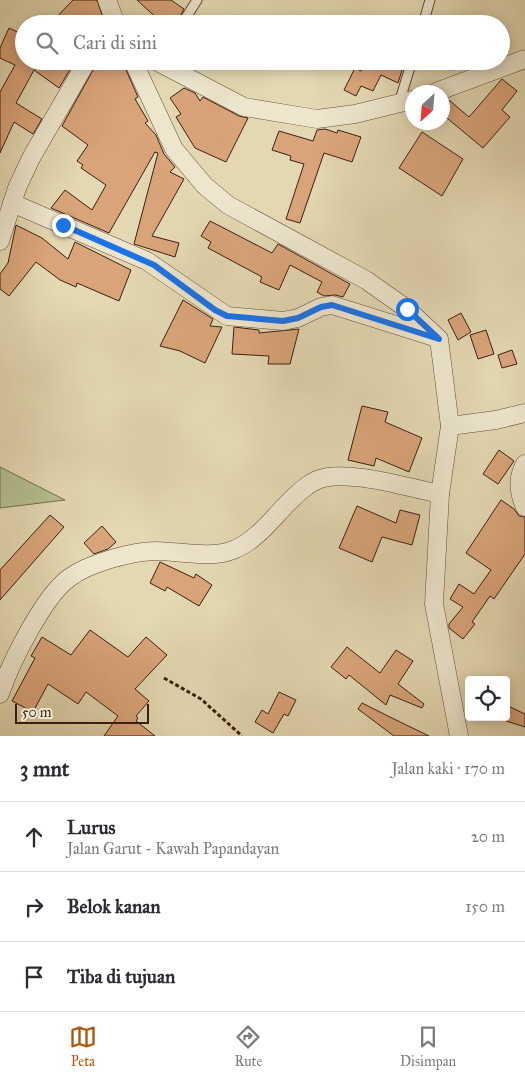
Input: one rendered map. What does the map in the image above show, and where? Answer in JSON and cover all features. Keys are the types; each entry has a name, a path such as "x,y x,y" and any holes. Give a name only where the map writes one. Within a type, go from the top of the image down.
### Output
{"street":[{"path":"510,64 525,58"},
{"path":"0,241 12,204 31,158 82,70"},
{"path":"137,70 174,149 205,186 228,204 366,280 407,309 439,339 450,426 440,494 434,604 459,736"},
{"path":"173,70 244,108 317,119 355,114 405,101"},
{"path":"450,87 494,70"},
{"path":"12,204 147,261 227,316 283,321 298,318 321,307 332,305 439,339"},
{"path":"450,426 496,420 525,413"},
{"path":"525,464 518,482 521,498 525,506"},
{"path":"0,694 8,670 33,625 59,586 80,571 131,554 154,552 220,554 234,550 263,530 304,487 318,480 333,476 352,476 440,494"}],"lane":[{"path":"188,15 197,0"},
{"path":"426,15 430,0"},
{"path":"408,85 411,70"}],"path":[{"path":"164,678 201,699 242,736"}],"green space":[{"path":"0,467 65,500 0,508"}],"building":[{"path":"73,0 97,0 102,15 59,15"},
{"path":"137,0 171,0 184,9 181,15 153,15"},
{"path":"9,28 15,31 15,65 0,58 0,48"},
{"path":"15,65 15,70 34,70 16,103 42,119 33,134 14,122 0,153 0,92"},
{"path":"34,70 70,70 59,88"},
{"path":"93,70 126,70 138,97 135,99 148,121 145,123 156,135 164,154 175,167 170,172 184,179 152,236 179,243 175,257 134,244 158,153 155,152 109,233 51,208 65,190 92,210 106,185 81,168 83,165 77,161 88,145 62,126"},
{"path":"354,70 402,70 398,83 381,75 373,91 361,86 356,96 344,90"},
{"path":"502,79 517,91 502,110 510,117 483,148 450,121 450,101 469,117"},
{"path":"184,88 195,93 200,101 203,97 239,116 248,118 226,162 195,148 176,117 181,114 170,98"},
{"path":"325,129 337,133 338,130 361,137 352,162 324,153 300,223 286,219 304,164 290,160 291,156 272,150 279,131 313,141 317,130"},
{"path":"422,132 463,159 442,196 399,168"},
{"path":"210,221 272,253 278,244 350,284 343,297 335,295 324,296 317,292 322,282 290,265 279,290 260,282 262,277 208,248 211,242 201,236"},
{"path":"16,225 42,238 68,259 75,242 131,270 119,301 77,283 76,287 60,280 36,262 9,296 0,289 0,274 8,263"},
{"path":"183,300 213,319 210,326 222,327 205,363 180,351 160,346"},
{"path":"461,313 471,332 458,340 448,320"},
{"path":"234,327 259,330 259,333 299,329 290,364 268,364 269,356 232,354"},
{"path":"486,330 494,354 478,359 470,335"},
{"path":"512,350 517,364 502,368 498,355"},
{"path":"362,406 388,412 385,422 422,438 409,472 376,458 374,466 348,460"},
{"path":"499,450 514,461 498,484 483,474"},
{"path":"501,500 514,509 519,516 525,517 525,554 494,599 490,596 472,622 475,624 463,639 449,628 449,624 463,607 450,599 459,584 474,594 491,570 466,553"},
{"path":"357,506 396,523 400,510 420,515 412,545 382,537 372,562 339,548"},
{"path":"50,515 64,527 0,600 0,570"},
{"path":"102,526 116,542 108,549 94,554 84,543"},
{"path":"160,562 194,578 196,574 212,585 199,606 167,587 165,591 150,583"},
{"path":"90,630 128,657 146,637 167,655 135,689 149,701 136,716 138,718 136,721 155,736 104,736 118,716 86,692 78,704 48,684 33,712 12,701 35,658 31,656 42,637 71,655"},
{"path":"347,647 380,673 396,650 413,661 398,684 424,704 422,708 390,695 386,705 349,675 346,679 331,667"},
{"path":"279,692 296,700 288,716 284,714 273,733 255,722 262,710 268,714"},
{"path":"362,703 429,736 394,736 358,709"},
{"path":"510,707 525,714 525,727 506,721 510,721"}],"route":[{"path":"63,225 147,261 215,310 227,316 276,322 298,318 321,307 332,305 439,339 407,309"}]}
